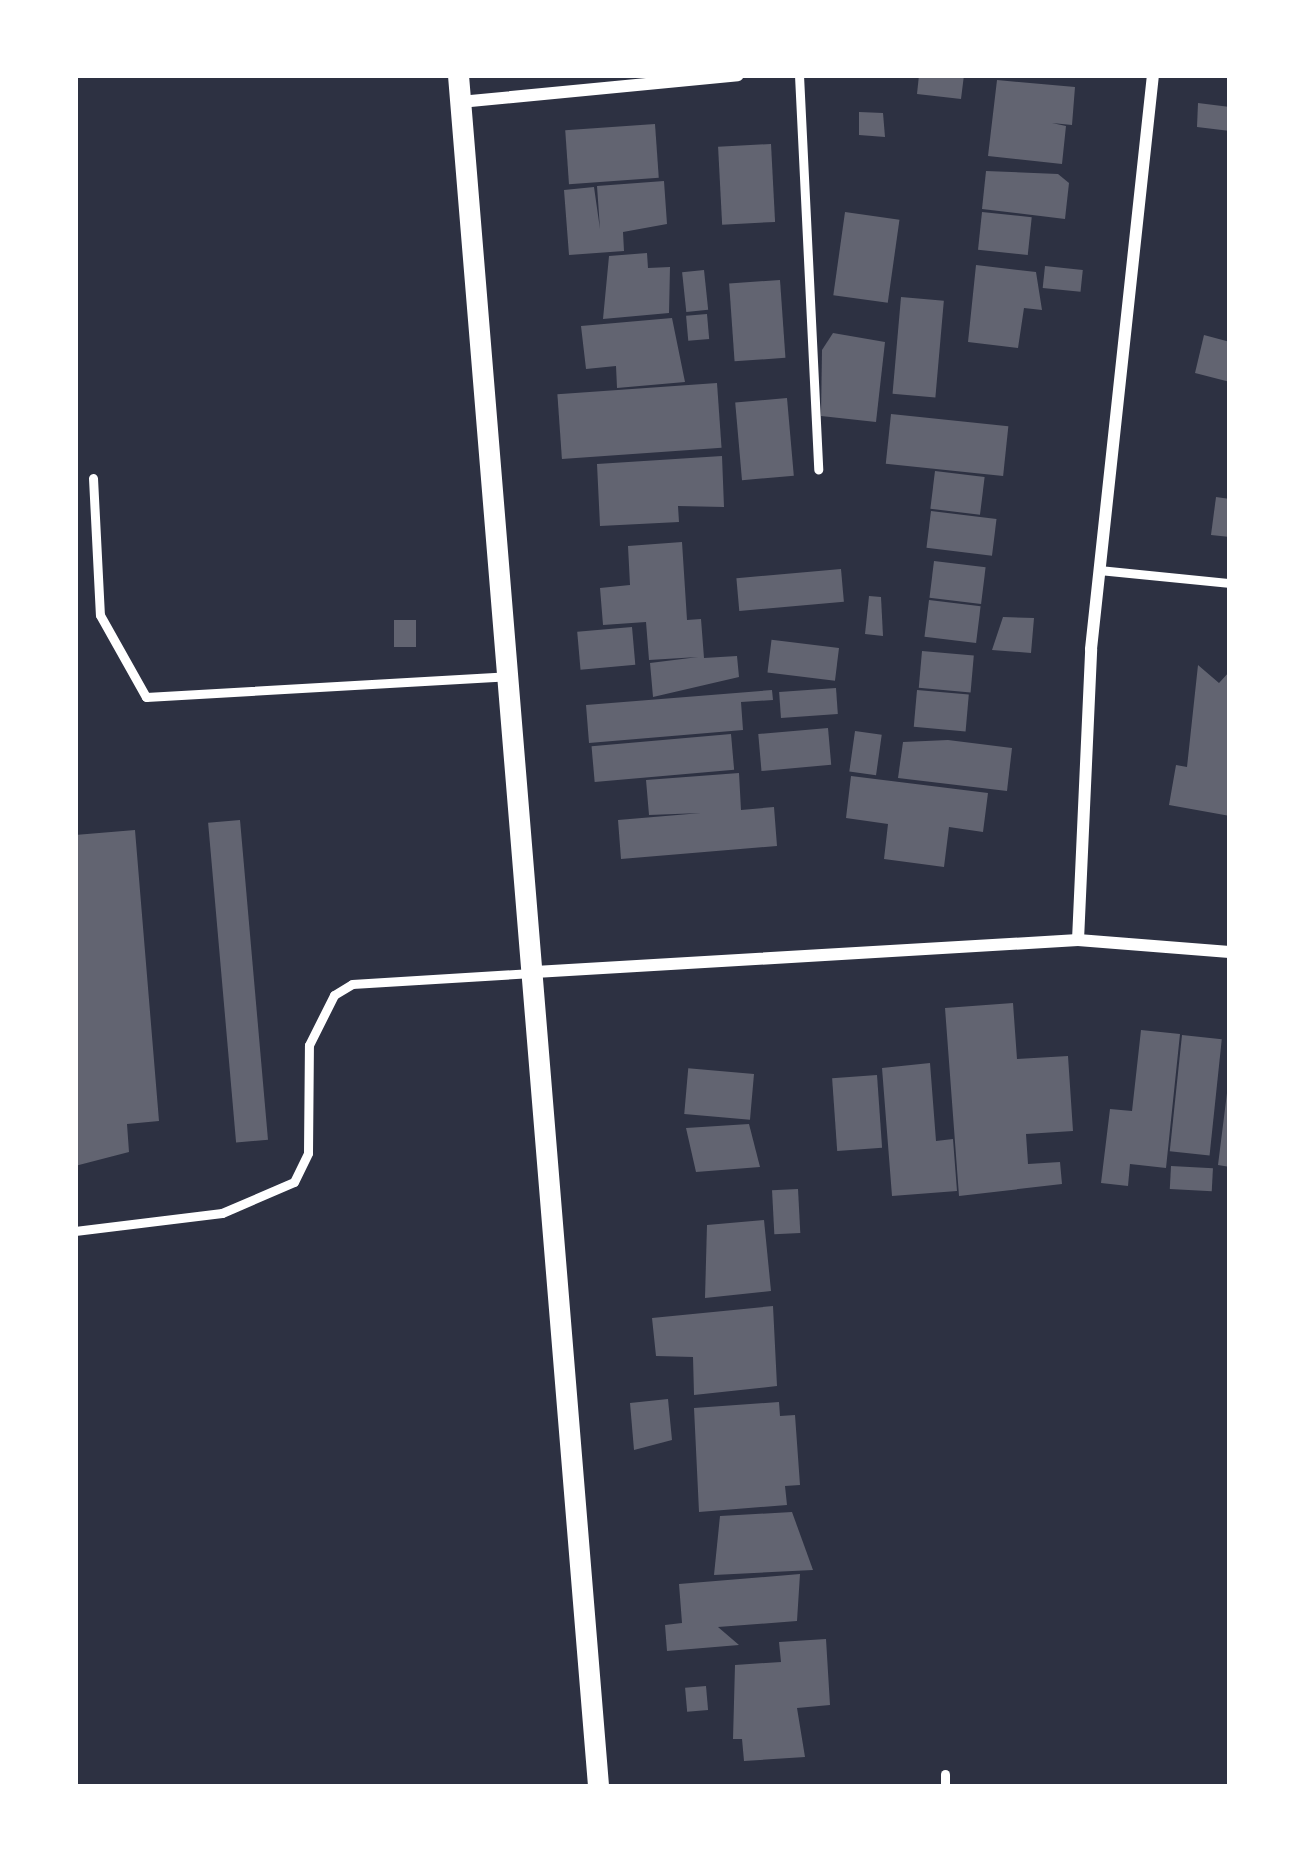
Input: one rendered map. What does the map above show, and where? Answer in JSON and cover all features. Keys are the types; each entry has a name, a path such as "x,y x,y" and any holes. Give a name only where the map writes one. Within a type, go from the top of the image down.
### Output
{"street":[{"path":"458,75 535,972 598,1787"},
{"path":"460,102 738,75"},
{"path":"1078,940 1099,570 1153,75"},
{"path":"535,972 1078,940 1230,952"}],"lane":[{"path":"800,75 818,470"},
{"path":"93,478 100,615 146,697 507,676"},
{"path":"1099,570 1230,583"},
{"path":"75,1231 222,1213 294,1182 308,1154 309,1045 334,995 352,984 535,972"},
{"path":"945,1774 945,1787"}],"building":[{"path":"919,75 964,75 961,99 917,94"},
{"path":"997,80 1075,87 1072,125 1052,123 1066,126 1062,164 988,156"},
{"path":"1198,103 1230,107 1230,131 1197,127"},
{"path":"859,112 883,113 885,137 859,135"},
{"path":"655,124 659,178 569,184 565,130"},
{"path":"771,144 775,222 722,225 718,147"},
{"path":"986,171 1058,174 1069,183 1065,219 982,209"},
{"path":"664,181 667,224 623,232 624,251 569,255 564,190 594,187 600,229 597,186"},
{"path":"845,212 899,220 888,303 833,295"},
{"path":"982,212 1032,217 1028,255 978,250"},
{"path":"647,253 648,268 670,267 669,313 603,319 609,256"},
{"path":"976,265 1036,272 1042,310 1024,308 1018,348 968,342"},
{"path":"1045,266 1083,270 1080,292 1043,288"},
{"path":"704,270 708,310 686,312 682,272"},
{"path":"780,280 785,358 735,361 729,284"},
{"path":"901,297 944,301 935,397 893,394"},
{"path":"707,314 709,339 688,341 686,316"},
{"path":"672,318 685,382 617,388 616,366 586,369 581,326"},
{"path":"833,333 885,342 876,422 821,416 822,350"},
{"path":"1204,335 1230,342 1230,382 1195,373"},
{"path":"717,383 722,448 562,459 557,394"},
{"path":"787,398 794,476 742,480 735,403"},
{"path":"891,414 1008,426 1003,476 886,464"},
{"path":"722,456 724,507 678,506 679,522 600,526 597,464"},
{"path":"935,471 985,477 980,515 930,509"},
{"path":"1216,497 1230,499 1230,537 1211,535"},
{"path":"931,511 997,519 992,556 926,548"},
{"path":"682,542 687,620 701,619 704,658 737,656 739,677 653,697 650,663 698,657 649,660 646,622 603,625 600,588 630,585 628,546"},
{"path":"934,561 986,567 981,604 929,598"},
{"path":"841,569 844,602 739,611 736,578"},
{"path":"869,596 881,597 883,636 865,634"},
{"path":"929,600 981,606 976,643 924,637"},
{"path":"1003,617 1034,618 1031,653 992,650"},
{"path":"394,620 416,620 416,647 394,647"},
{"path":"632,627 635,665 581,670 577,632"},
{"path":"772,640 839,648 835,681 767,672"},
{"path":"922,651 974,656 971,692 919,688"},
{"path":"1198,665 1219,683 1230,671 1230,816 1169,805 1176,765 1187,767"},
{"path":"836,688 838,714 781,718 779,692"},
{"path":"772,690 773,700 741,702 743,730 589,743 586,705"},
{"path":"917,690 969,695 966,731 914,727"},
{"path":"828,728 831,765 761,771 758,734"},
{"path":"855,731 882,735 876,775 849,772"},
{"path":"731,734 734,770 595,782 592,746"},
{"path":"948,740 1012,748 1007,791 898,778 903,742"},
{"path":"739,773 741,810 774,807 777,846 621,859 618,820 701,813 649,815 646,780"},
{"path":"851,776 988,793 983,832 949,827 944,867 884,859 888,824 846,818"},
{"path":"240,820 268,1140 236,1143 208,823"},
{"path":"135,830 159,1121 127,1124 129,1152 75,1166 75,835"},
{"path":"1013,1003 1017,1059 1068,1056 1073,1131 1026,1134 1028,1164 1060,1162 1062,1184 959,1196 945,1008"},
{"path":"1141,1030 1180,1034 1166,1168 1130,1164 1128,1186 1101,1183 1110,1109 1132,1111"},
{"path":"1182,1035 1222,1039 1210,1156 1170,1151"},
{"path":"930,1063 936,1141 953,1139 957,1191 892,1196 882,1068"},
{"path":"688,1068 754,1074 750,1120 684,1114"},
{"path":"1230,1069 1230,1167 1218,1165"},
{"path":"877,1075 882,1148 837,1151 832,1078"},
{"path":"749,1124 760,1167 696,1172 686,1128"},
{"path":"1171,1166 1213,1168 1212,1191 1170,1189"},
{"path":"798,1189 800,1233 774,1234 772,1190"},
{"path":"764,1220 771,1291 705,1298 707,1225"},
{"path":"773,1306 777,1386 694,1395 693,1357 656,1356 652,1318"},
{"path":"668,1399 672,1440 634,1450 630,1403"},
{"path":"779,1402 780,1416 795,1415 800,1485 785,1486 787,1505 699,1512 694,1408"},
{"path":"792,1512 813,1570 714,1575 720,1516"},
{"path":"800,1574 797,1621 718,1627 739,1645 667,1651 665,1625 682,1623 679,1584"},
{"path":"826,1639 830,1705 797,1708 805,1757 744,1761 742,1739 733,1739 735,1665 781,1662 779,1642"},
{"path":"706,1686 708,1710 687,1712 685,1688"}]}
